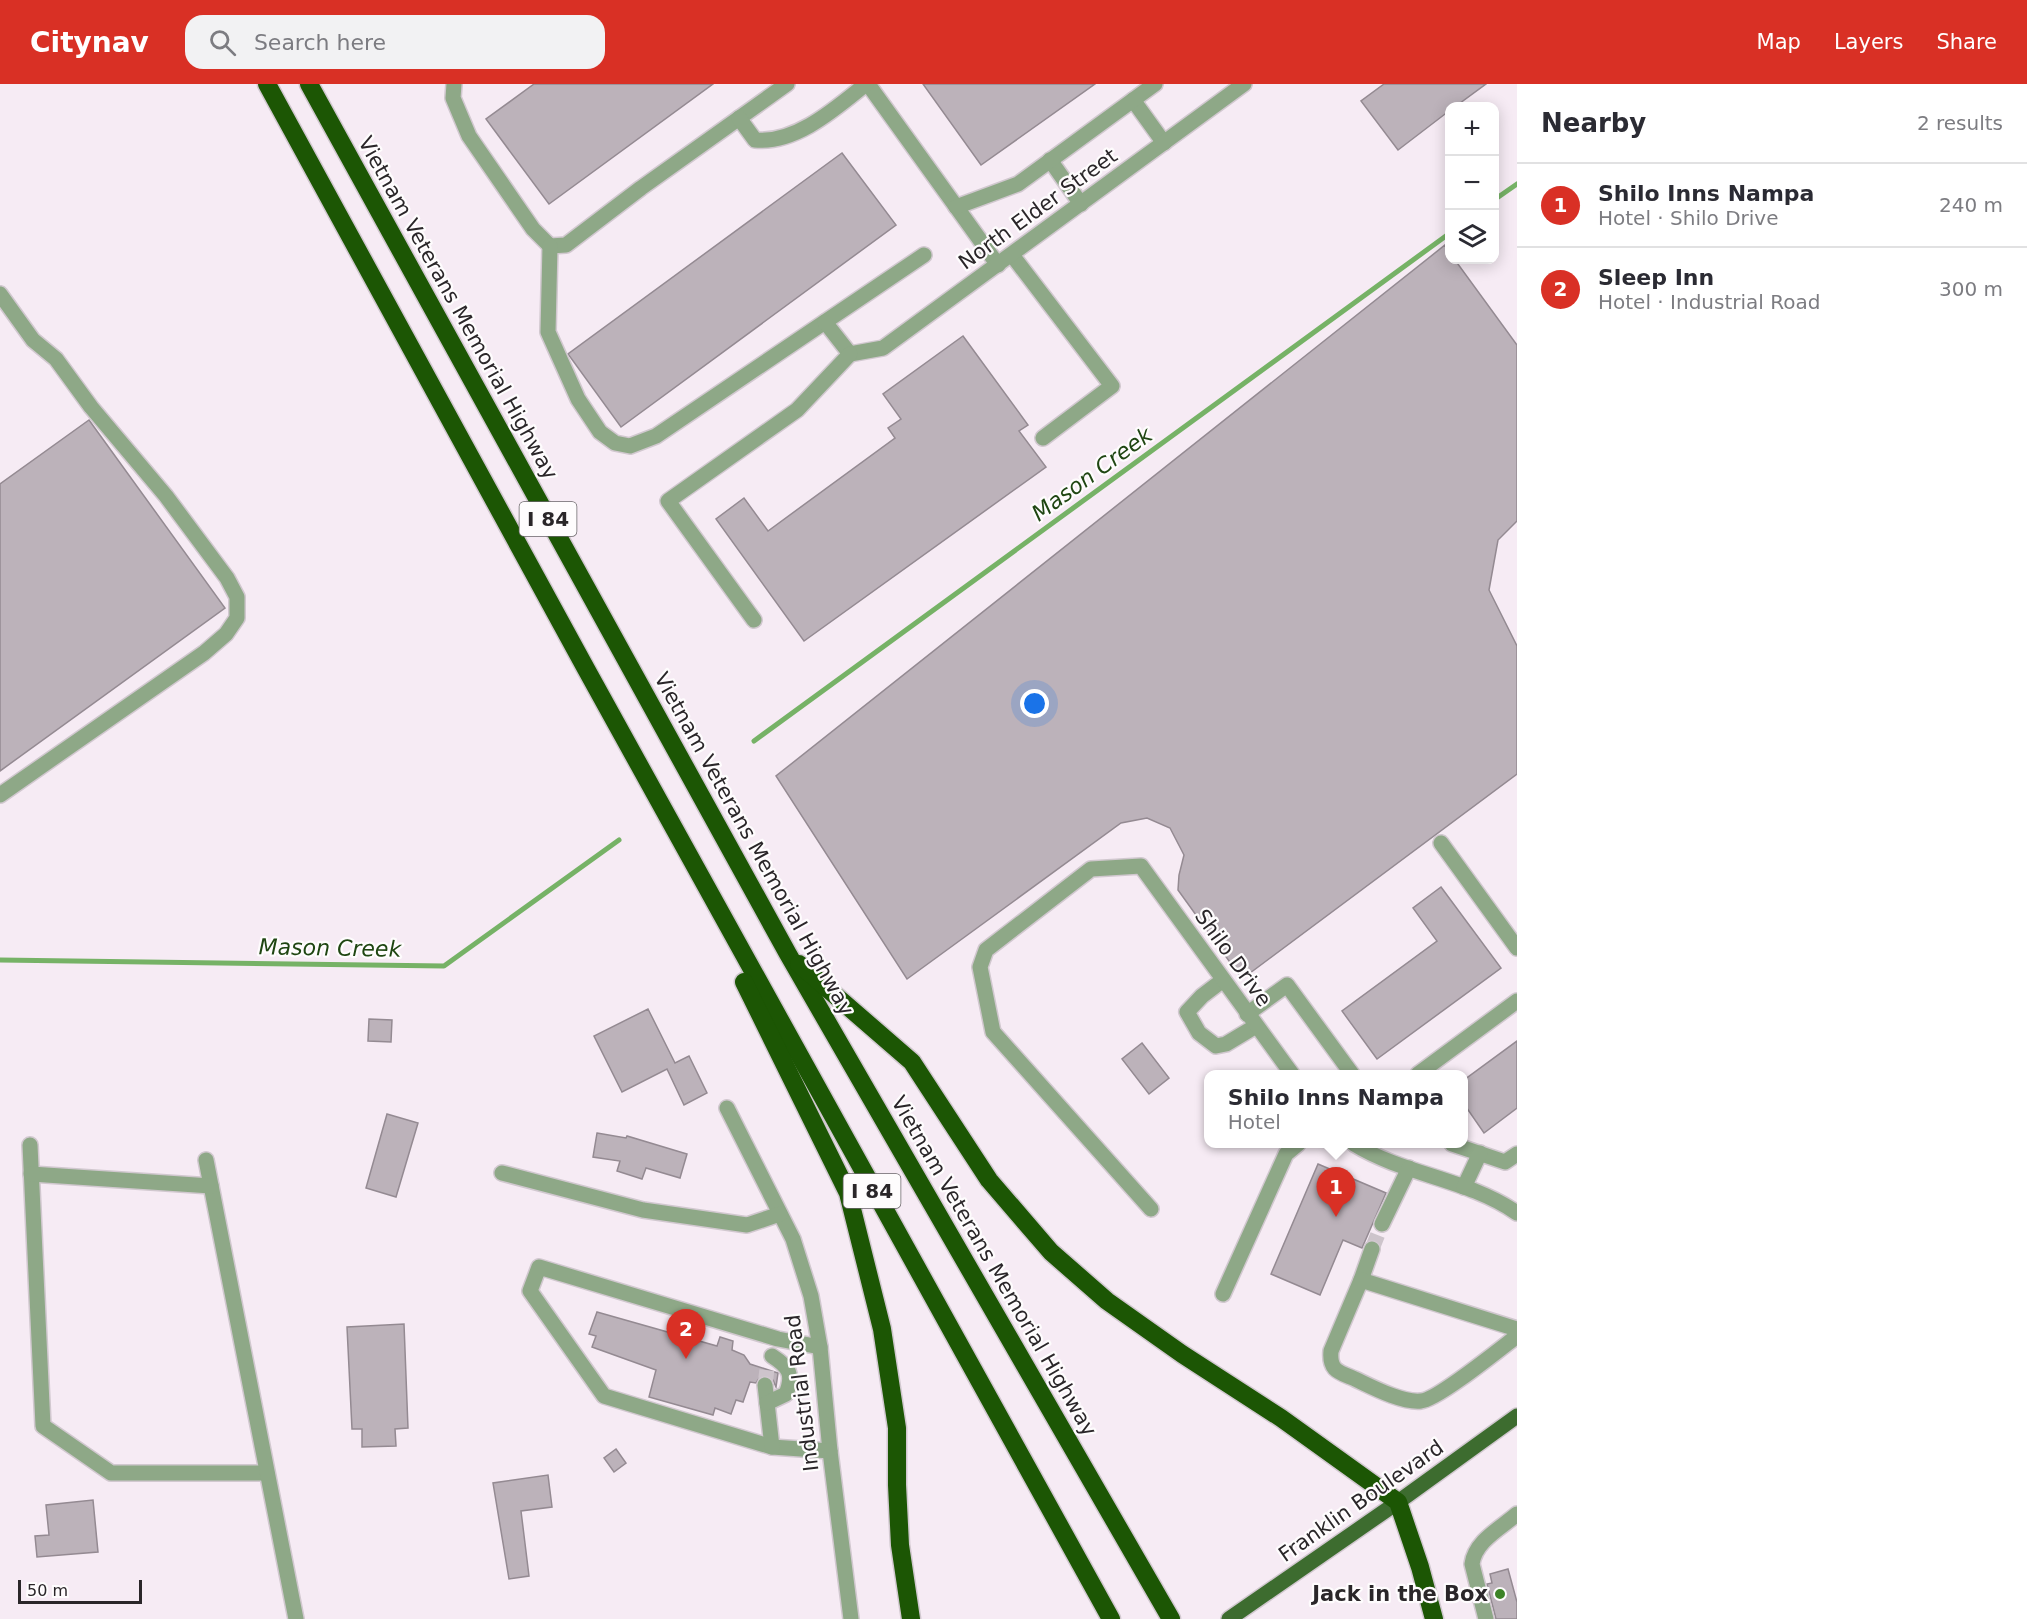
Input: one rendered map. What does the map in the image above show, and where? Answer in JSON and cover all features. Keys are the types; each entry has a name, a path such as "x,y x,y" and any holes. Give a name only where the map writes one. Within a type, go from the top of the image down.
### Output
{"highway":[{"name":"I 84","path":"267,84 636,762 1111,1619"},
{"name":"Vietnam Veterans Memorial Highway","path":"309,84 788,954 1171,1619"},
{"path":"636,762 848,1193 882,1329 897,1428 900,1545 911,1619"},
{"path":"788,954 912,1062 989,1180 1051,1252 1107,1301 1182,1354 1281,1418 1398,1502 1420,1567 1434,1619"}],"main road":[{"name":"Franklin Boulevard","path":"1229,1619 1517,1416"}],"street":[{"path":"454,84 453,98 469,136 533,229 550,246 548,332 578,399 600,432 615,444 630,446 656,436 924,255"},
{"path":"550,246 566,245 787,84"},
{"path":"739,118 755,140 779,139 825,117 867,84 998,265"},
{"path":"956,207 1018,184 1155,84"},
{"name":"North Elder Street","path":"850,354 883,348 1244,84"},
{"path":"1133,100 1164,142"},
{"path":"1050,160 1081,204"},
{"path":"1012,255 1112,386 1043,438"},
{"path":"0,294 33,340 56,359 91,407 166,496 227,578 237,597 237,618 226,634 212,647 0,795"},
{"path":"754,620 668,501 797,410 850,354 825,322"},
{"path":"1442,843 1517,948"},
{"name":"Shilo Drive","path":"1151,1209 993,1032 980,967 986,950 1091,869 1141,866 1289,1070"},
{"path":"1223,980 1202,996 1187,1012 1200,1033 1216,1046 1226,1044 1287,985 1349,1070"},
{"path":"1423,1070 1517,1001"},
{"name":"Industrial Road","path":"727,1108 793,1239 811,1296 820,1347 851,1619"},
{"path":"30,1145 44,1426 111,1473 267,1473"},
{"path":"1223,1294 1286,1154 1293,1148"},
{"path":"1366,1148 1376,1156 1464,1187 1505,1205 1517,1213"},
{"path":"1466,1148 1505,1162 1517,1154"},
{"path":"1464,1187 1480,1153"},
{"path":"206,1160 296,1619"},
{"path":"1382,1224 1409,1168"},
{"path":"502,1173 643,1210 747,1225 780,1214"},
{"path":"31,1174 211,1186"},
{"path":"1372,1249 1331,1351 1330,1362 1334,1369 1342,1374 1391,1395 1423,1401 1438,1394 1517,1336"},
{"path":"820,1347 778,1339 539,1268 530,1291 604,1396 772,1447 830,1450"},
{"path":"1361,1280 1517,1329"},
{"path":"767,1403 786,1394 790,1384 790,1373 783,1364 769,1362 778,1339"},
{"path":"765,1385 772,1447"},
{"path":"1486,1619 1472,1564 1473,1556 1475,1550 1517,1514"}],"building":[{"path":"534,84 713,84 549,204 486,119"},
{"path":"923,84 1095,84 981,165"},
{"path":"1384,84 1486,84 1461,102 1445,102 1445,114 1398,150 1361,101"},
{"path":"842,153 896,225 621,427 568,354"},
{"path":"1445,245 1445,264 1458,264 1517,345 1517,521 1498,540 1489,590 1517,646 1517,774 1242,979 1178,890 1184,855 1170,828 1147,818 1121,823 907,979 776,776"},
{"path":"963,336 1028,425 1019,431 1046,467 804,641 716,519 744,498 768,531 895,438 888,428 901,419 883,394"},
{"path":"89,420 225,608 0,771 0,484"},
{"path":"1441,887 1501,968 1377,1059 1342,1011 1437,941 1413,908"},
{"path":"648,1009 675,1063 689,1056 707,1093 684,1105 667,1069 622,1092 594,1036"},
{"path":"369,1019 392,1020 391,1042 368,1041"},
{"path":"1517,1041 1517,1108 1484,1133 1468,1110 1468,1077"},
{"path":"1142,1043 1169,1078 1149,1094 1122,1059"},
{"path":"387,1114 418,1123 396,1197 366,1188"},
{"path":"597,1133 626,1138 627,1136 687,1154 680,1178 646,1168 642,1179 617,1171 620,1161 593,1157"},
{"path":"1318,1164 1386,1193 1362,1248 1343,1240 1320,1295 1271,1274"},
{"path":"597,1312 717,1346 720,1337 733,1341 732,1350 744,1355 750,1364 778,1373 776,1387 768,1376 760,1377 756,1383 750,1382 743,1402 736,1400 731,1414 715,1408 713,1415 649,1397 656,1370 592,1347 596,1336 589,1334"},
{"path":"404,1324 408,1428 395,1429 396,1446 362,1447 362,1429 352,1429 347,1327"},
{"path":"616,1449 626,1463 614,1472 604,1458"},
{"path":"548,1475 552,1507 521,1511 529,1576 509,1579 493,1483"},
{"path":"93,1500 98,1552 37,1557 35,1536 49,1535 46,1505"},
{"name":"Jack in the Box","path":"1508,1569 1517,1602 1517,1619 1496,1619 1487,1584 1492,1583 1490,1574"}],"waterway":[{"name":"Mason Creek","path":"1499,197 1517,184"},
{"name":"Mason Creek","path":"754,741 1445,237"},
{"name":"Mason Creek","path":"0,960 444,966 619,840"}],"tunnel":[{"path":"1372,1249 1382,1224"},
{"path":"765,1385 767,1369"}],"place":[{"name":"Shilo Inns Nampa","path":"1336,1217"},
{"name":"Sleep Inn","path":"686,1359"},
{"name":"Jack in the Box","path":"1500,1594"}]}
